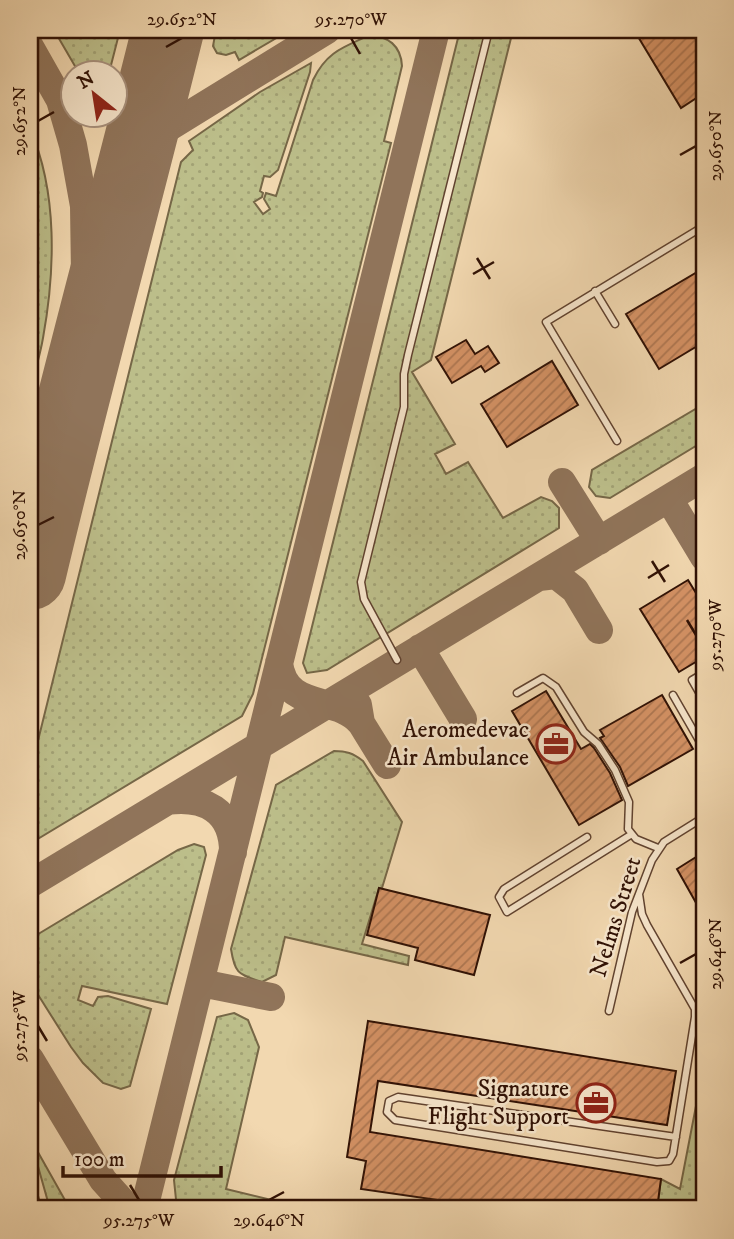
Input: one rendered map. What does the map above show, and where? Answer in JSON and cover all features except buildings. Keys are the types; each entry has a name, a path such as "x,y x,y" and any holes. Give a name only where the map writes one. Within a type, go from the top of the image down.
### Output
{"lane":[{"path":"397,660 368,608 361,582 404,407 404,374 408,355 489,30"},
{"path":"617,441 546,322 704,226"},
{"path":"595,291 615,324"},
{"path":"704,673 692,680 704,701"},
{"path":"517,693 543,678 556,687 584,732 598,744 615,770 629,802 628,829 636,839 658,848"},
{"path":"673,695 704,749"},
{"name":"Nelms Street","path":"609,1011 628,929 658,848 704,817"},
{"path":"587,838 504,890 499,897 507,912 632,834"},
{"path":"639,894 647,925 695,1009 676,1138 670,1159 657,1162 395,1120 389,1115 387,1107 391,1098 398,1097 676,1138"}],"green space":[{"path":"54,30 120,30 112,60 71,60"},
{"path":"216,30 290,30 239,60 235,52 226,55 217,53 213,46"},
{"path":"460,30 513,30 431,360 412,372 455,444 435,454 446,474 468,462 503,518 541,497 552,501 559,508 559,528 327,670 307,673 303,663"},
{"path":"368,36 382,37 392,43 401,59 402,66 384,141 391,143 253,694 242,716 36,840 30,833 30,773 181,162 193,150 189,141 260,92 311,63 278,170 270,177 264,176 260,191 263,193 262,197 254,202 263,214 270,209 264,199 266,193 276,196 318,71 335,52"},
{"path":"30,129 46,179 52,259 43,338 30,391"},
{"path":"704,404 704,441 610,498 596,496 589,487 592,470"},
{"path":"334,751 349,753 363,761 402,822 362,944 409,956 408,965 285,937 276,975 262,982 239,972 231,949 276,785"},
{"path":"194,844 204,847 206,855 167,1004 82,986 78,1000 93,1006 98,997 108,996 151,1009 130,1086 121,1089 103,1083 71,1047 30,982 30,939 178,850"},
{"path":"234,1013 248,1020 259,1047 226,1189 309,1209 177,1209 174,1180 217,1017"},
{"path":"704,1079 704,1209 657,1209 661,1179 680,1189 701,1080"},
{"path":"30,1138 70,1209 50,1209"},
{"path":"30,1169 42,1209 30,1209"}],"taxiway":[{"path":"130,182 146,153 166,129 327,30"},
{"path":"144,1209 436,30"},
{"path":"30,47 60,100 73,145 84,206 85,275 73,394"},
{"path":"30,884 704,477"},
{"path":"562,482 599,541"},
{"path":"669,499 704,557"},
{"path":"539,577 556,575 575,590 599,630"},
{"path":"420,648 463,719"},
{"path":"279,663 283,678 291,689 301,696 339,708 361,723"},
{"path":"358,705 361,723 387,765"},
{"path":"167,801 193,801 214,809 228,826 233,852"},
{"path":"201,983 271,997"},
{"path":"30,1059 103,1180 129,1209"}],"runway":[{"path":"30,574 168,30"}],"place":[{"name":"Aeromedevac Air Ambulance","path":"556,744"},
{"name":"Signature Flight Support","path":"596,1103"}]}
